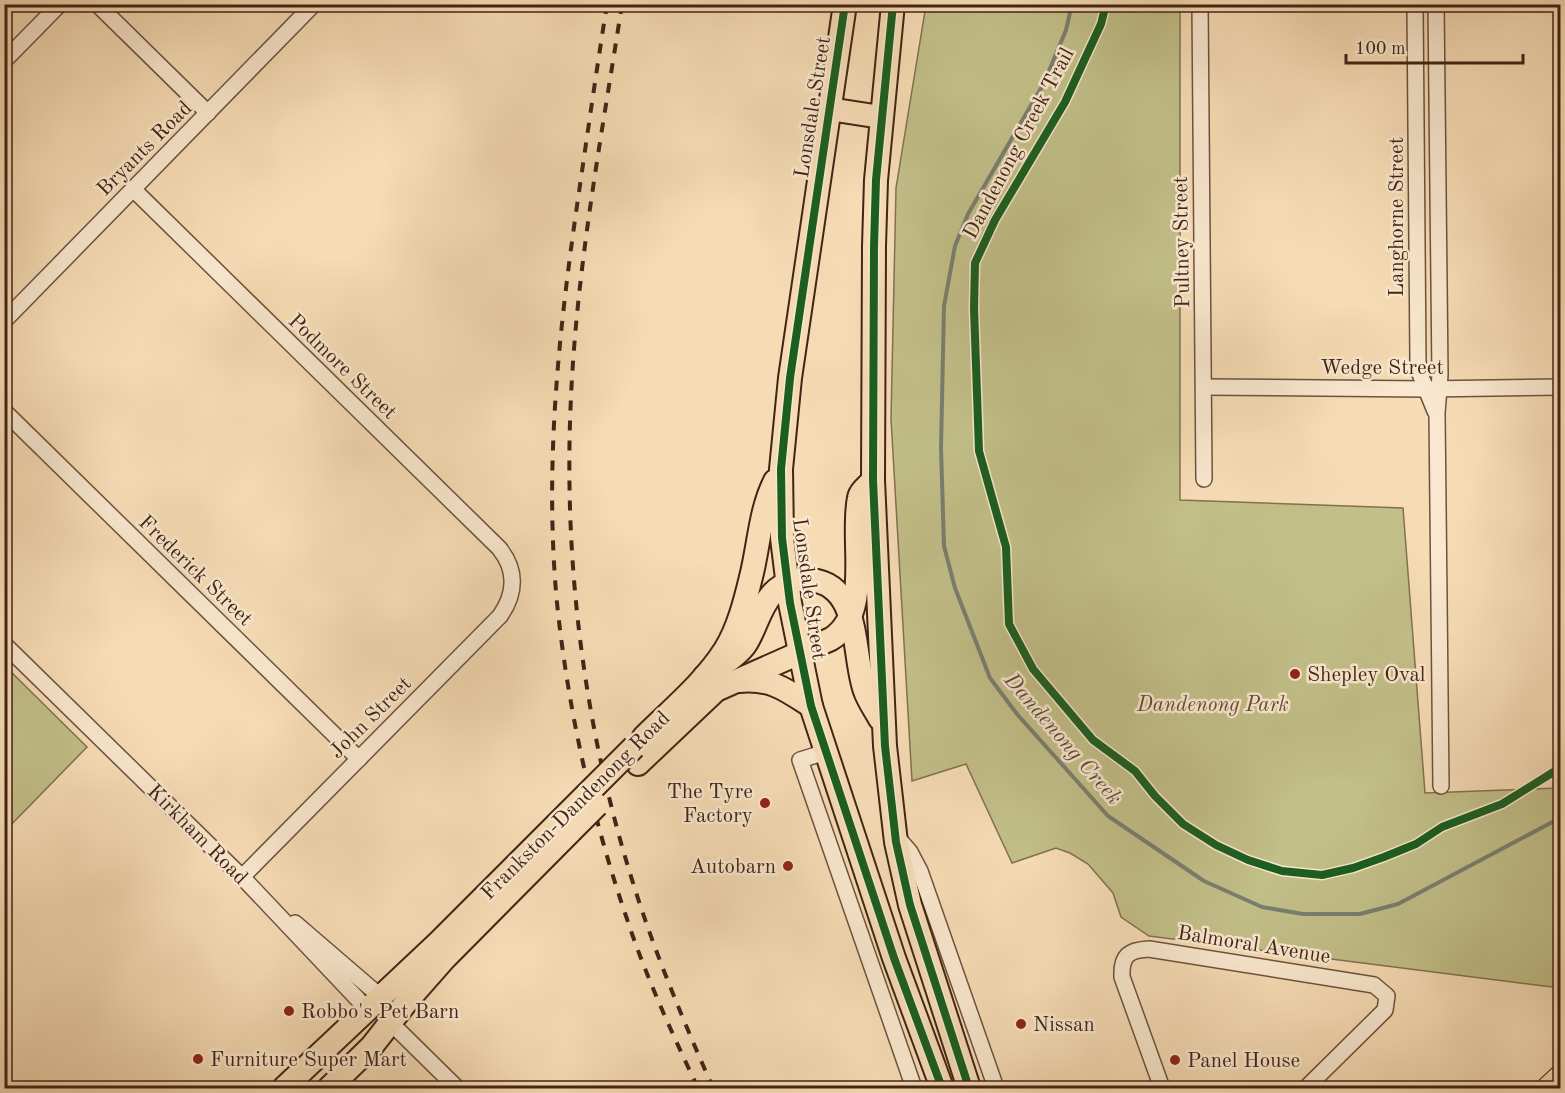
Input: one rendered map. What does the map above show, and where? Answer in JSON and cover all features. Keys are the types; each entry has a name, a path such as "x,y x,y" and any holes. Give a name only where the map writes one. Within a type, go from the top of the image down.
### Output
{"highway":[{"name":"Lonsdale Street","path":"845,4 791,369 781,469 781,523 787,584 811,706 894,958 942,1089"},
{"path":"892,4 876,180 874,246 873,480 887,775 895,835 914,916 969,1089"},
{"path":"830,108 881,117"},
{"name":"Frankston-Dandenong Road","path":"284,1089 569,822 636,755 705,676 725,649 740,616 757,555 768,495 781,469"},
{"path":"850,619 855,600 859,495 873,480"},
{"path":"705,676 742,649 770,598 787,584 809,579 825,584 842,598 850,619 865,691 884,725"},
{"name":"Frankston-Dandenong Road","path":"636,755 708,695 834,637 844,629 850,619"},
{"path":"732,682 752,680 771,682 811,706"},
{"name":"Frankston-Dandenong Road","path":"329,1089 372,1046 445,958 569,822"},
{"name":"Kirkham Road","path":"375,1004 390,1023"}],"street":[{"path":"4,61 60,4"},
{"path":"98,4 208,113"},
{"name":"Bryants Road","path":"4,321 314,4"},
{"name":"Pultney Street","path":"1200,4 1204,479"},
{"name":"Langhorne Street","path":"1415,4 1418,362 1420,374 1433,389"},
{"name":"Langhorne Street","path":"1436,4 1433,389 1437,426 1442,786"},
{"name":"Podmore Street","path":"134,189 499,548 511,566 513,579"},
{"name":"Wedge Street","path":"1204,387 1433,389 1560,387"},
{"name":"Frederick Street","path":"4,411 359,759"},
{"name":"John Street","path":"244,879 500,616 510,598 513,579"},
{"name":"Kirkham Road","path":"4,644 375,1004"},
{"path":"826,752 800,760 914,1089"},
{"path":"821,826 847,816"},
{"path":"895,835 910,852 920,871 996,1089"},
{"name":"Balmoral Avenue","path":"1162,1089 1122,977 1122,966 1126,956 1135,950 1149,949 1374,985 1387,996 1385,1010 1306,1089"},
{"name":"Kirkham Road","path":"390,1023 457,1089"}],"green space":[{"name":"Dandenong Park","path":"926,5 1180,5 1180,500 1403,508 1425,793 1560,788 1560,988 1149,936 1121,917 1113,893 1088,864 1070,853 1056,848 1012,863 966,764 912,781 891,419 896,188"},
{"path":"5,666 87,747 4,831"}],"waterway":[{"name":"Dandenong Creek","path":"1072,4 1066,30 1044,83 968,214 955,246 944,306 941,448 944,546 955,588 990,678 1017,714 1108,816 1204,881 1262,907 1303,914 1360,914 1398,904 1560,818"}],"railway":[{"path":"607,4 572,243 560,345 552,500 557,603 568,683 583,763 614,881 642,962 698,1088"},
{"path":"622,4 584,249 574,348 569,459 574,583 590,706 617,827 652,938 713,1088"}],"cycle path":[{"path":"845,4 790,378 781,469 782,538 790,603 811,706 894,958 942,1088"},
{"path":"893,4 876,180 874,246 873,480 885,746 896,842 910,905 969,1088"},
{"name":"Dandenong Creek Trail","path":"1106,4 1101,24 1065,102 995,220 975,263 974,308 979,451 1006,547 1009,624 1033,669 1093,740 1135,771 1155,796 1183,824 1216,845 1248,860 1282,871 1322,875 1353,868 1384,857 1416,844 1442,827 1502,804 1560,768"}],"place":[{"name":"Shepley Oval","path":"1295,674"},
{"name":"The Tyre Factory","path":"765,803"},
{"name":"Autobarn","path":"788,866"},
{"name":"Robbo's Pet Barn","path":"289,1011"},
{"name":"Nissan","path":"1021,1024"},
{"name":"Furniture Super Mart","path":"198,1059"},
{"name":"Panel House","path":"1175,1060"}]}
